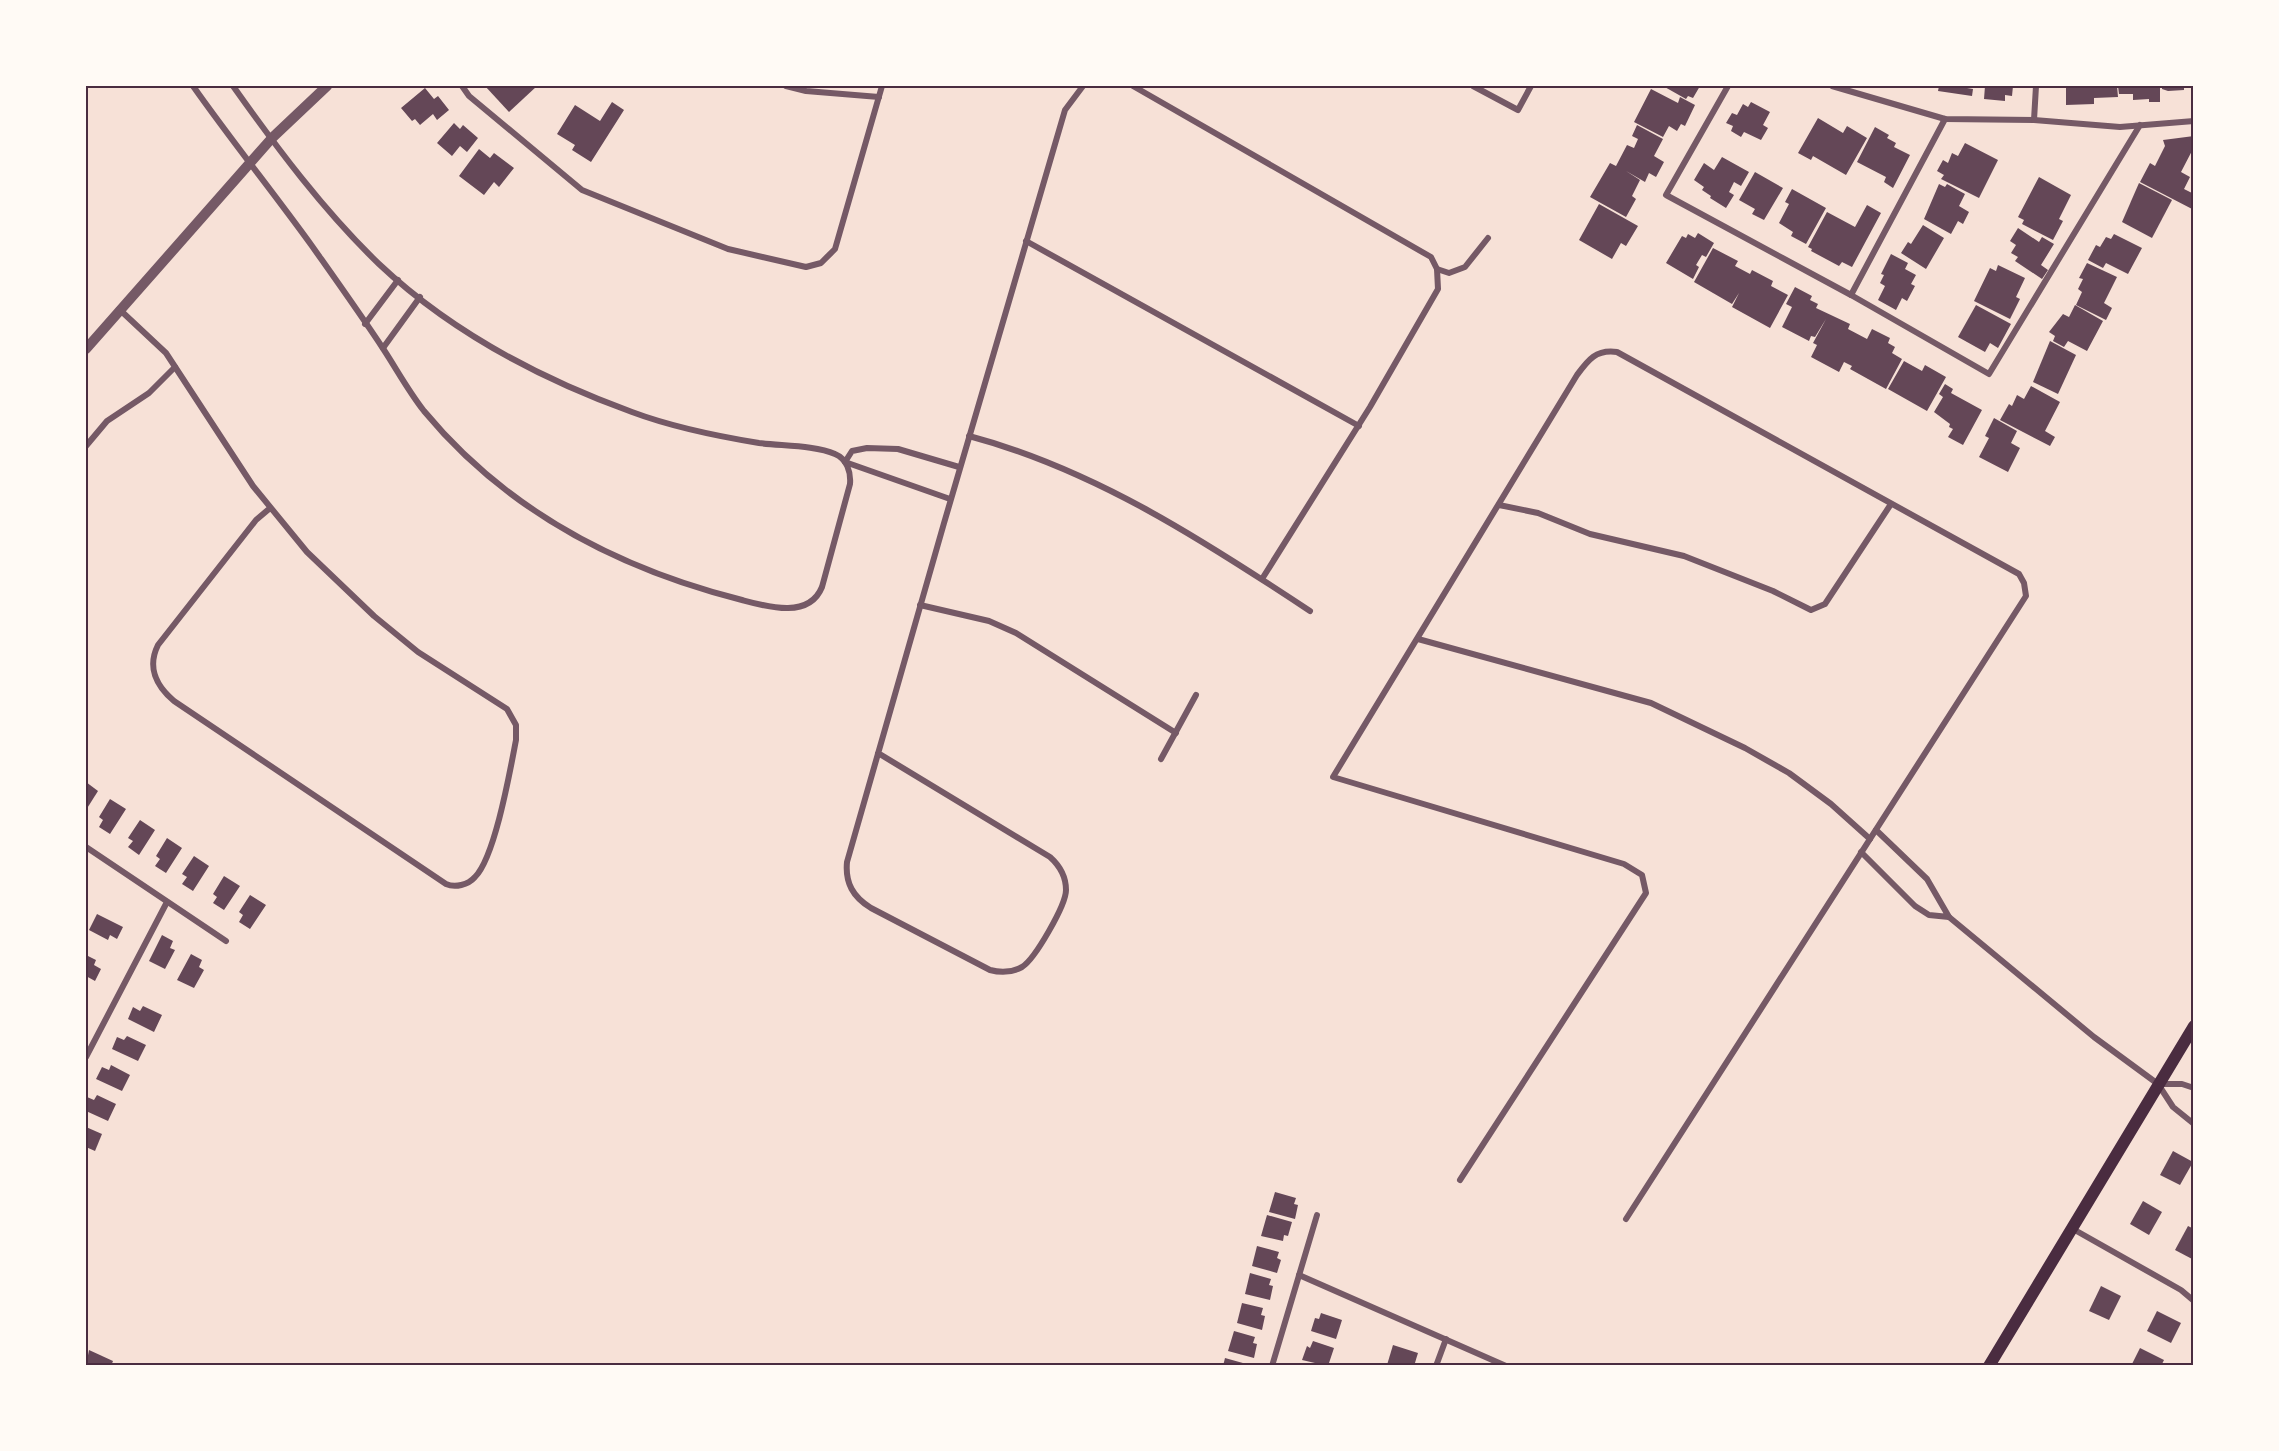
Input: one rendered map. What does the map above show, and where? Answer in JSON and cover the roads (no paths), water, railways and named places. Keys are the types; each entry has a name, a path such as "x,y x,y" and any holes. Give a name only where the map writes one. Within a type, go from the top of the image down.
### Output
{"main road":[{"path":"1989,1365 2073,1229 2193,1026"}],"street":[{"path":"193,86 249,165 311,246 383,348 412,394 445,433 489,476 537,513 610,555 691,587 746,602 794,608 808,604 820,594 850,484 845,462 852,451 883,447 959,467"},
{"path":"233,86 348,232 398,280 438,312 520,362 548,378 649,418 706,433 830,452 845,462 950,499"},
{"path":"86,349 272,138 327,86"},
{"path":"462,86 469,96 582,190 728,249 806,267 821,263 835,249 882,86"},
{"path":"786,86 806,91 879,97"},
{"path":"878,753 1050,857 1058,865 1066,882 1065,898 1036,952 1023,966 1006,972 990,969 871,908 855,895 847,878 847,862 959,467 1065,110 1083,86"},
{"path":"1133,86 1431,257 1437,269 1438,289 1359,426 1262,579"},
{"path":"1473,86 1518,110 1532,86"},
{"path":"1728,86 1666,195 1851,295 1989,374 2140,125"},
{"path":"1832,86 1945,119 2034,120 2120,127 2193,121"},
{"path":"2034,120 2036,86"},
{"path":"1851,295 1945,119"},
{"path":"1437,269 1449,273 1465,267 1488,238"},
{"path":"1026,242 1359,426"},
{"path":"365,324 398,280"},
{"path":"383,348 420,297"},
{"path":"119,309 163,350 269,509 325,571 400,638 513,715 516,740 489,851 479,872 470,882 452,886 446,884 174,701 157,680 153,664 158,645 256,520 269,509"},
{"path":"1460,1180 1647,893 1642,875 1624,864 1333,777 1577,375 1590,358 1604,350 1617,352 2019,574 2025,583 2026,596 1626,1219"},
{"path":"86,446 107,421 142,398 175,367"},
{"path":"969,436 1012,448 1088,479 1262,579 1310,611"},
{"path":"1499,505 1538,513 1590,534 1684,556 1773,591 1811,610 1825,604 1891,504"},
{"path":"920,605 1001,626 1176,733"},
{"path":"1418,639 1651,703 1745,748 1788,773 1831,804 1870,839"},
{"path":"1161,759 1196,695"},
{"path":"1876,830 1927,879 1949,917 2094,1037 2158,1084 2173,1107 2193,1124"},
{"path":"86,847 226,941"},
{"path":"1861,852 1915,906 1929,915 1949,917"},
{"path":"86,1057 167,902"},
{"path":"2158,1084 2170,1083 2193,1088"},
{"path":"1272,1365 1317,1215"},
{"path":"2073,1229 2181,1290 2193,1301"},
{"path":"1299,1275 1506,1365"},
{"path":"1437,1365 1446,1339"}]}
